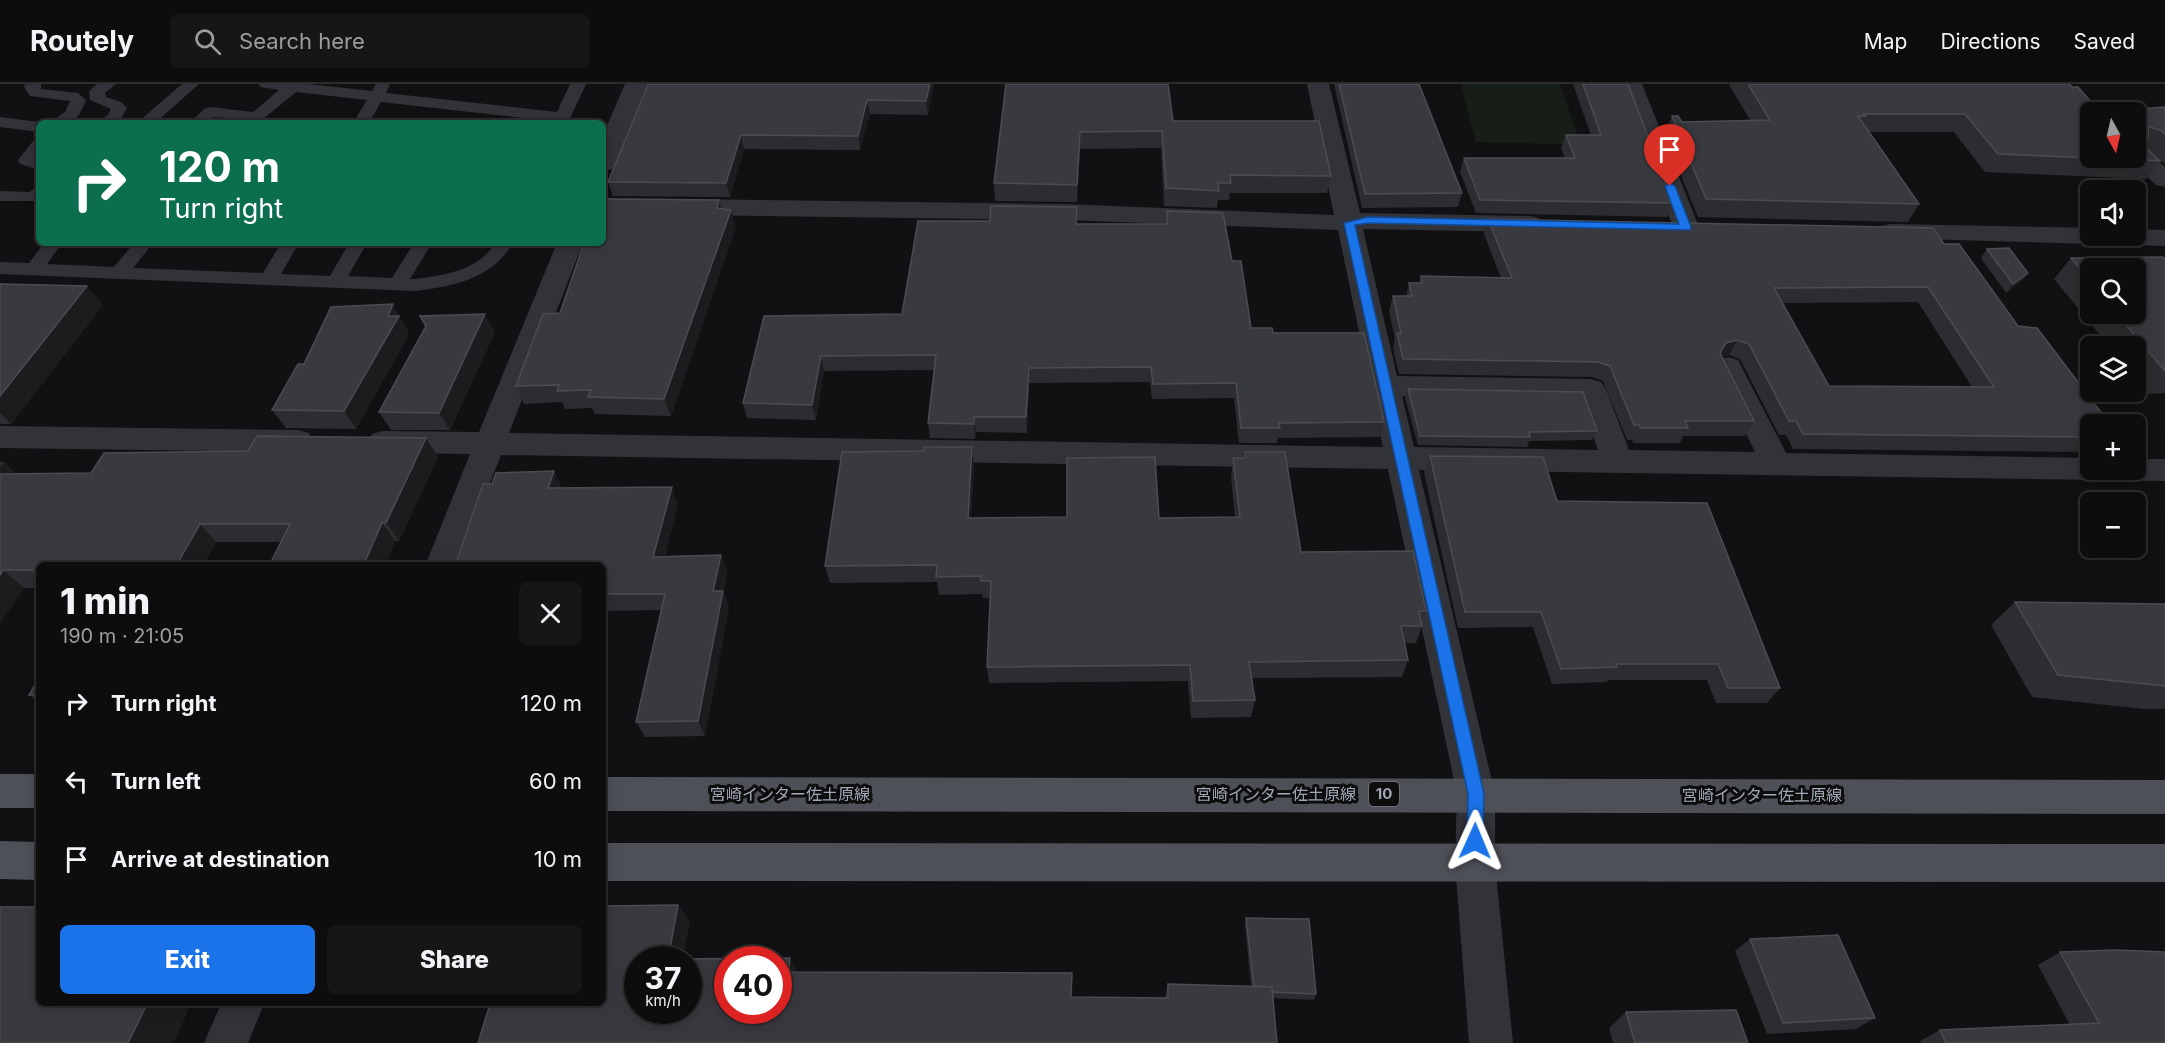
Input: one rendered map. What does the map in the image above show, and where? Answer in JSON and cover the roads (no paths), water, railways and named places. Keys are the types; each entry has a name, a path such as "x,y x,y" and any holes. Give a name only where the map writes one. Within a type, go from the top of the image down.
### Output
{"main road":[{"path":"0,791 36,791"},
{"name":"宮崎インター佐土原線","path":"606,794 2165,797"},
{"path":"0,860 36,861"},
{"path":"606,862 2165,863"}],"street":[{"path":"606,157 636,84"},
{"path":"1318,84 1476,794 1475,864 1491,1043"},
{"path":"1631,84 1686,227"},
{"path":"2146,163 2165,180"},
{"path":"606,206 1064,212 1349,223 1368,220 1556,224"},
{"path":"1863,231 2165,238"},
{"path":"1946,233 1966,260"},
{"path":"443,562 569,246"},
{"path":"1728,367 1777,465"},
{"path":"1385,386 1591,389 1618,462"},
{"path":"350,441 382,412"},
{"path":"0,437 2080,469"},
{"path":"2146,470 2165,470"},
{"path":"226,1043 242,1006"}],"lane":[{"path":"33,84 32,87 36,93 72,96 78,100 72,115 63,120"},
{"path":"108,84 97,91 98,100 119,108 114,118 110,120"},
{"path":"149,120 191,84"},
{"path":"266,84 380,90 416,101 499,117 561,120 578,84"},
{"path":"416,101 425,84"},
{"path":"558,84 570,100"},
{"path":"201,120 210,112 256,117 292,87"},
{"path":"363,120 380,90"},
{"path":"0,122 36,127"},
{"path":"36,148 26,160 36,164"},
{"path":"0,196 33,197 36,194"},
{"path":"34,269 51,246"},
{"path":"118,273 141,246"},
{"path":"269,279 288,246"},
{"path":"336,281 356,246"},
{"path":"398,284 421,246"},
{"path":"0,268 398,284 451,280 484,266 502,246"}]}
